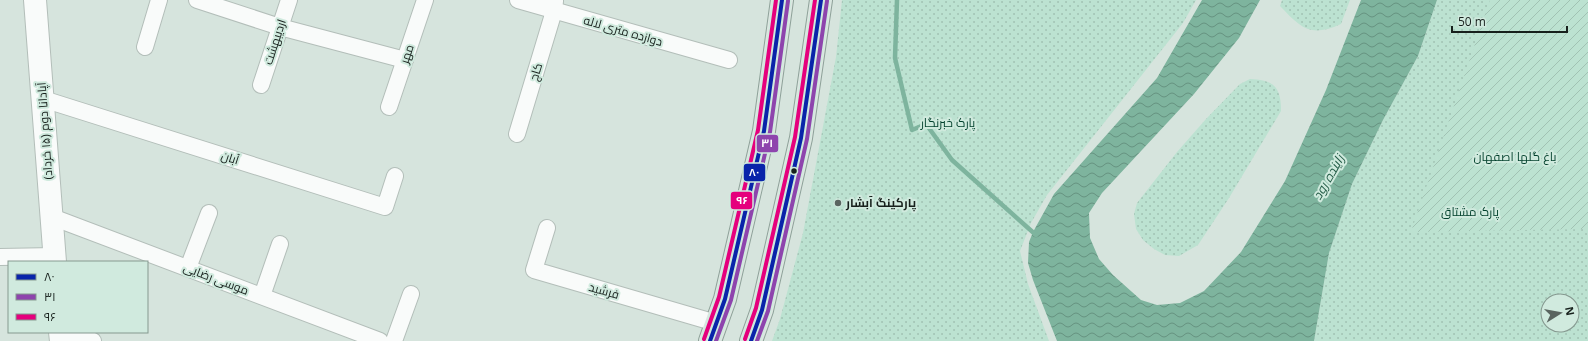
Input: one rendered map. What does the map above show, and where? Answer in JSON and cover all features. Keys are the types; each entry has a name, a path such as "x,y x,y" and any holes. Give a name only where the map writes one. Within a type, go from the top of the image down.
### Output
{"main road":[{"name":"آپادانا دوم (۱۵ خرداد)","path":"35,0 55,259"},
{"path":"713,332 725,299 764,131 782,0"},
{"path":"751,341 762,310 801,138 821,0"}],"street":[{"path":"145,47 159,0"},
{"path":"197,0 280,27 405,60"},
{"name":"اردیبهشت","path":"262,85 289,0"},
{"name":"مهر","path":"389,107 425,0"},
{"name":"دوازده متری لاله","path":"518,0 555,5 729,60"},
{"name":"کاج","path":"517,134 555,5"},
{"name":"آبان","path":"43,99 385,208 395,176"},
{"path":"188,268 209,213"},
{"name":"موسی رضایی","path":"52,217 380,341"},
{"name":"فرشید","path":"546,228 534,270 713,332"},
{"path":"262,296 280,244"},
{"path":"0,257 55,259"},
{"path":"394,341 411,294"},
{"path":"73,333 93,341"}],"green space":[{"name":"پارک خبرنگار","path":"842,0 1196,0 1183,23 1047,195 1031,223 1020,251 1028,284 1049,341 772,341 780,319 803,233 836,57"},
{"path":"1282,0 1350,0 1341,24 1321,30 1314,30 1300,25 1294,20 1280,6"},
{"name":"پارک مشتاق","path":"1437,0 1588,0 1588,341 1314,341 1329,253 1352,184 1383,120 1418,56"},
{"name":"باغ گلها اصفهان","path":"1490,0 1588,0 1588,229 1411,232"},
{"path":"1250,79 1265,81 1274,86 1280,96 1281,111 1229,198 1198,245 1179,256 1165,255 1154,249 1143,240 1136,229 1134,214 1137,203 1177,152 1206,119 1240,84"}],"water":[{"name":"زاینده رود","path":"1202,0 1260,0 1239,38 1194,94 1102,193 1089,213 1090,238 1099,259 1113,275 1141,300 1157,305 1180,303 1204,291 1241,252 1285,181 1326,90 1361,0 1437,0 1418,56 1383,120 1352,184 1329,253 1314,341 1057,341 1033,280 1028,263 1029,242 1033,232 1054,194 1157,78"}],"waterway":[{"path":"897,0 895,58 912,130 926,124 952,160 1036,235"}],"transit line":[{"name":"۹۶","path":"704,339 719,297 758,130 776,0"},
{"name":"۸۰","path":"710,341 725,299 764,131 782,0"},
{"name":"۹۶","path":"745,339 756,308 795,137 815,0"},
{"name":"۸۰","path":"751,341 762,310 801,138 821,0"},
{"name":"۳۱","path":"716,341 731,300 770,132 788,1"},
{"name":"۳۱","path":"757,341 768,311 807,139 827,1"}],"place":[{"name":"پارکینگ آبشار","path":"838,203"}]}
